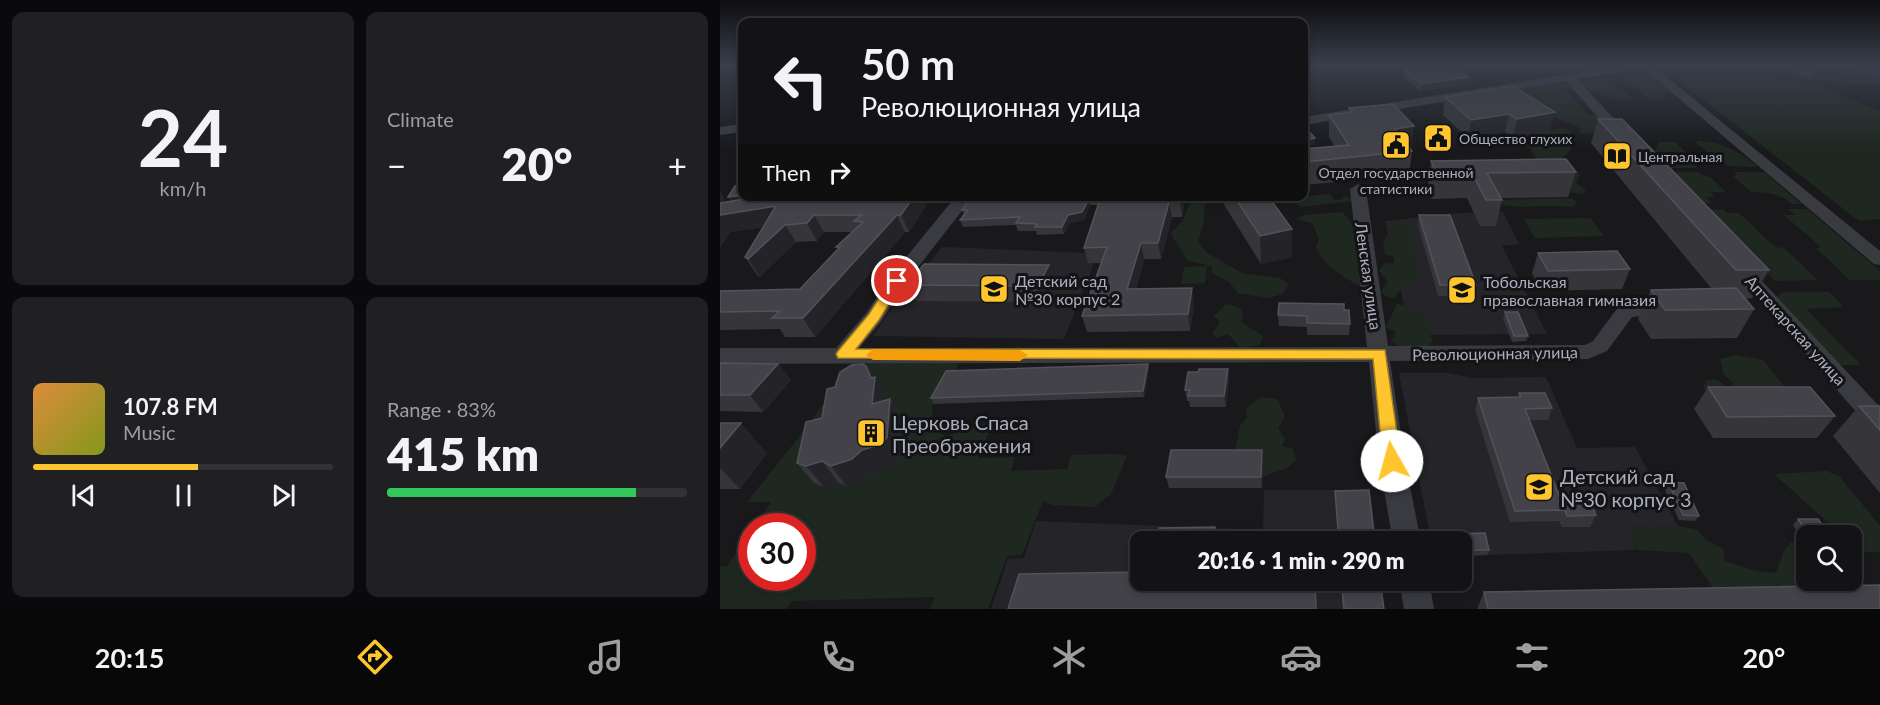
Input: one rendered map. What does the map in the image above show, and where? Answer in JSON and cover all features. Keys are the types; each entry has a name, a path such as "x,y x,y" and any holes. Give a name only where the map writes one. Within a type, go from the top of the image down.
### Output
{"street":[{"path":"1308,120 1466,93"},
{"path":"1584,93 1639,154"},
{"path":"1681,93 1880,260"},
{"path":"720,131 738,129"},
{"name":"Ленская улица","path":"1358,189 1392,461 1405,531"},
{"path":"843,354 874,317 897,281 962,201"},
{"name":"Аптекарская улица","path":"1731,257 1880,423"},
{"name":"Революционная улица","path":"720,356 1588,352 1600,346 1626,311 1689,308"},
{"path":"1416,591 1419,609"}],"shaded area":[{"path":"1514,93 1569,93 1587,114 1598,115 1617,135 1580,133 1579,126 1565,122"},
{"path":"1597,93 1626,93 1632,99 1618,99"},
{"path":"1641,93 1666,93 1664,99 1648,99"},
{"path":"1695,93 1837,93 1880,111 1880,219 1859,221"},
{"path":"1563,128 1572,132 1557,141 1572,148 1564,157 1554,161 1575,169 1580,175 1576,183 1586,190 1582,194 1571,192 1571,185 1535,157 1530,148 1517,142 1513,137"},
{"path":"1695,141 1704,141 1729,148 1758,167 1736,167 1723,164"},
{"path":"1659,142 1675,142 1698,164 1693,164 1697,168 1667,168 1652,159"},
{"path":"1670,172 1698,172 1710,177 1726,192 1711,192 1714,197 1707,197 1712,203 1700,203"},
{"path":"1734,172 1764,172 1801,204 1792,204 1773,194 1751,192 1733,176 1737,175"},
{"path":"1330,194 1335,200 1343,199 1343,196 1350,198 1351,201 1302,207 1298,205 1296,201 1308,201 1308,196"},
{"path":"1568,198 1575,200 1576,204 1572,207 1518,207 1500,204 1502,200"},
{"path":"1209,201 1205,204 1203,226 1198,241 1206,252 1242,273 1280,278 1288,284 1283,294 1268,298 1238,293 1229,282 1213,274 1211,266 1186,260 1171,233 1182,222 1190,203"},
{"path":"1723,209 1727,213 1739,213 1775,247 1784,248 1818,280 1775,281 1706,210"},
{"path":"1788,209 1807,209 1880,271 1880,280 1850,280 1816,248 1821,247 1784,215 1795,215"},
{"path":"1342,212 1357,237 1361,257 1362,287 1336,271 1324,260 1316,247 1319,239 1312,223 1296,219 1305,215"},
{"name":"Тобольская православная гимназия","path":"1503,212 1519,244 1502,246 1547,334 1411,335 1385,221 1461,213"},
{"path":"1590,218 1604,236 1535,238 1524,219"},
{"path":"1403,221 1413,224 1414,228 1409,232 1419,276 1405,285 1394,298 1386,296 1381,291 1388,282 1379,271 1384,264 1400,262 1399,257 1385,255 1383,242 1395,223"},
{"name":"Детский сад №30 корпус 2","path":"942,247 1091,253 1094,263 1064,339 873,336 922,264 928,264"},
{"path":"1207,266 1205,283 1181,284 1184,267"},
{"path":"1783,292 1829,292 1844,307 1806,309 1861,365 1838,365 1776,298"},
{"path":"1226,304 1240,308 1243,315 1241,322 1263,336 1260,345 1241,348 1228,334 1217,338 1212,334 1220,322 1214,316"},
{"path":"1397,304 1409,306 1411,314 1423,313 1431,322 1428,329 1433,341 1423,349 1403,348 1391,341 1396,332 1386,327"},
{"path":"1737,355 1763,360 1798,404 1712,395 1703,388 1706,380 1717,380 1728,387 1734,384 1723,373 1720,359"},
{"path":"953,363 958,364 956,370 947,376 932,406 934,430 946,436 988,423 991,427 978,458 1015,457 1011,471 1067,469 1071,455 1127,456 1111,494 1095,507 1052,505 1043,501 1022,555 1007,556 988,609 930,609 935,597 792,601 786,609 720,609 720,567 727,566 738,550 738,591 816,591 816,513 764,513 771,502 747,502 813,419 850,364","holes":["894,466 877,471 868,480 848,487 839,483 824,487 815,484"]},
{"name":"Детский сад №30 корпус 3","path":"1399,373 1448,373 1472,378 1546,377 1577,448 1635,447 1678,526 1626,528 1636,550 1472,556 1472,531 1429,531"},
{"path":"1261,397 1277,399 1285,416 1278,429 1285,438 1282,446 1293,449 1296,460 1287,468 1262,477 1263,462 1235,452 1240,425 1247,418 1246,409"},
{"path":"1827,471 1840,477 1880,526 1880,552 1862,552 1862,525 1831,525 1774,474"},
{"path":"1264,490 1368,490 1373,531 1130,531 1130,591 1380,591 1382,609 991,609 1008,559 1024,558 1036,521 1263,530"},
{"path":"1678,526 1697,530 1705,539 1723,549 1725,561 1756,571 1776,573 1784,551 1791,542 1796,543 1796,588 1715,591 1689,553 1637,550 1625,528"}],"building":[{"path":"1467,93 1525,93 1555,112 1517,119 1509,114 1471,120 1445,97"},
{"path":"1393,104 1414,126 1395,129 1412,151 1308,162 1308,149 1349,145 1329,115 1352,112 1349,108"},
{"path":"1598,119 1622,119 1769,270 1736,270"},
{"path":"1308,130 1315,138 1308,139"},
{"path":"1566,159 1576,172 1487,173 1502,200 1486,200 1472,173 1436,174 1431,161"},
{"path":"735,186 738,186 738,196 728,197"},
{"path":"738,200 911,201 901,215 897,215 803,318 772,318 780,311 720,312 720,291 800,289 840,247 836,247 863,222 854,221 862,215 814,215 807,223 785,225 748,259 745,257 776,206 720,215 720,203"},
{"path":"968,201 1088,201 1082,212 1068,215 1062,227 1035,227 1037,224 1016,223 1020,217 960,220 968,210 962,210"},
{"path":"1099,201 1180,201 1169,202 1158,243 1141,243 1127,289 1192,288 1188,314 1082,316 1107,247 1084,248"},
{"path":"1237,201 1272,201 1292,229 1260,236"},
{"path":"1419,215 1450,215 1476,285 1440,285"},
{"path":"1617,251 1630,269 1548,271 1538,253"},
{"path":"924,264 1049,265 1038,286 908,285"},
{"path":"1736,288 1754,309 1665,310 1651,290"},
{"path":"1279,303 1344,304 1344,310 1349,310 1350,324 1307,323 1307,316 1278,315"},
{"path":"1505,312 1518,312 1528,336 1514,336"},
{"path":"720,363 778,364 750,395 720,395"},
{"path":"863,364 871,378 875,377 872,404 890,399 887,438 879,445 862,450 852,459 831,466 822,461 806,466 797,463 806,422 822,418 827,389 835,387 840,372 852,365"},
{"path":"1148,364 1143,391 931,398 946,371"},
{"path":"1199,369 1228,369 1224,396 1188,396 1190,390 1185,390 1188,372 1198,372"},
{"path":"1708,387 1810,387 1835,416 1727,417"},
{"path":"1519,393 1545,393 1552,408 1525,409 1559,495 1587,494 1596,515 1567,516 1565,510 1515,511 1478,398 1521,397"},
{"path":"1859,406 1880,406 1880,430"},
{"path":"720,423 741,423 720,448"},
{"path":"1171,450 1262,450 1261,477 1166,477"},
{"path":"1668,482 1684,483 1699,516 1683,515"},
{"path":"1369,490 1374,531 1338,531 1335,491"},
{"path":"1798,519 1818,519 1822,525 1802,525"},
{"path":"1215,527 1214,531 1159,531 1159,528"},
{"path":"1472,533 1485,533 1489,550 1472,550"},
{"path":"1130,572 1130,591 1315,591 1316,609 1008,609 1019,574"},
{"path":"1862,585 1880,585 1880,609 1488,609 1484,592 1796,586 1796,591 1862,591"},
{"path":"1342,591 1382,591 1384,609 1344,609"}],"slow traffic":[{"path":"873,355 1020,355"}],"place":[{"name":"Общество глухих","path":"1438,138"},
{"name":"Отдел государственной статистики","path":"1396,145"},
{"name":"Центральная","path":"1617,156"},
{"name":"Детский сад №30 корпус 2","path":"994,289"},
{"name":"Тобольская православная гимназия","path":"1462,290"},
{"name":"Церковь Спаса Преображения","path":"871,433"},
{"name":"Детский сад №30 корпус 3","path":"1539,487"}],"route":[{"path":"897,281 874,317 843,354 1164,356 1380,354 1392,461"}]}
